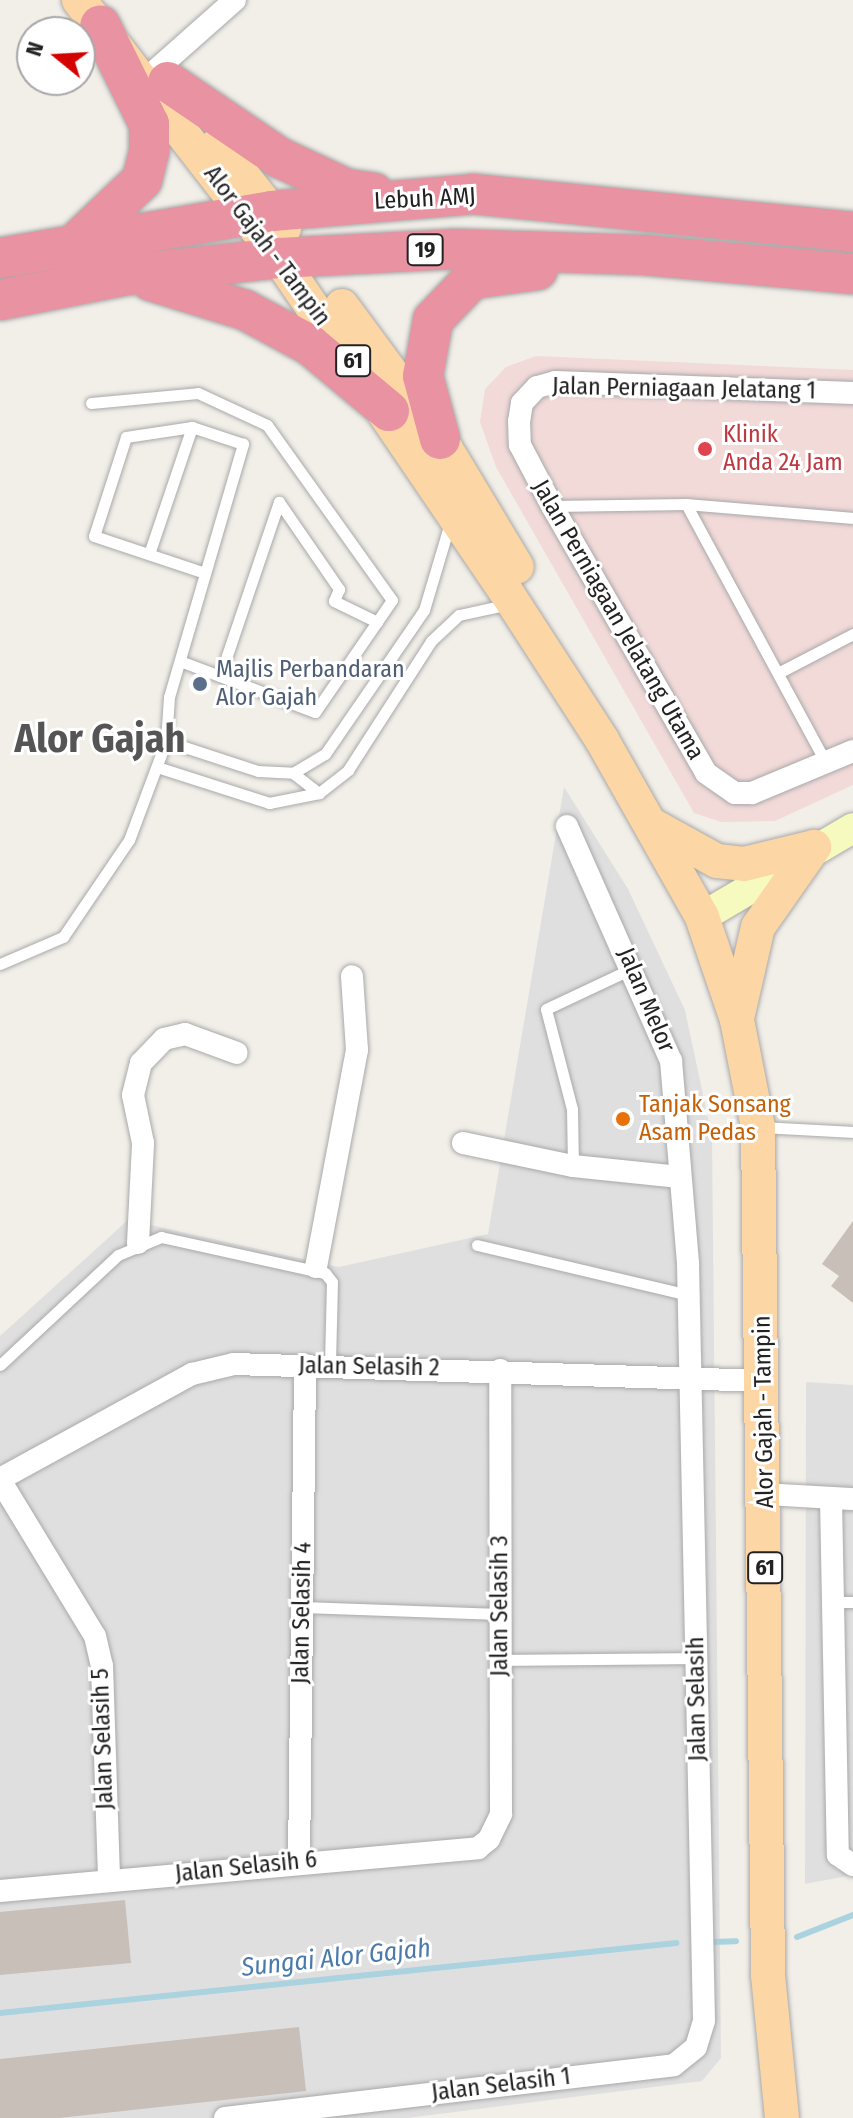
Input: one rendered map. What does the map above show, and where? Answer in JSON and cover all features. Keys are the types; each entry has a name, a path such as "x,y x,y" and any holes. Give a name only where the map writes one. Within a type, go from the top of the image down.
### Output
{"highway":[{"path":"80,239 142,180 149,152 149,124 95,8"},
{"path":"162,76 280,158 347,189 407,198"},
{"name":"Lebuh AMJ","path":"0,258 80,239 258,214 473,194 642,206 853,232"},
{"name":"19","path":"0,300 127,275 292,257 454,249 644,255 853,274"},
{"path":"440,439 423,376 433,320 472,279 644,255"},
{"path":"127,275 245,310 310,345 389,411"}],"main road":[{"name":"61","path":"95,8 162,76"},
{"name":"Alor Gajah - Tampin","path":"95,8 440,439 546,617 602,740"},
{"name":"Alor Gajah - Tampin","path":"162,76 258,214"},
{"name":"Alor Gajah - Tampin","path":"292,257 602,740 702,917 737,1020 758,1127 765,1381 768,1975 782,2118"},
{"path":"648,823 717,861 744,864 814,847"},
{"path":"737,1020 758,927 814,847"}],"street":[{"path":"162,76 235,0"},
{"name":"Jalan Perniagaan Jelatang 1","path":"522,403 537,387 555,382 853,393"},
{"name":"Jalan Perniagaan Jelatang Utama","path":"522,403 520,445 706,773 735,793 752,793 853,751"},
{"name":"Jalan Melor","path":"567,826 634,968 671,1061 689,1295 690,1377"},
{"path":"702,917 814,847 853,828"},
{"path":"316,1267 357,1050 352,976"},
{"path":"138,1243 143,1143 133,1095 141,1063 164,1039 185,1034 237,1053"},
{"path":"463,1143 573,1166 679,1177"},
{"name":"Jalan Selasih 2","path":"0,1479 192,1374 234,1364 500,1370 765,1381"},
{"name":"Jalan Selasih 4","path":"299,1862 305,1365"},
{"name":"Jalan Selasih 3","path":"489,1839 501,1814 500,1370"},
{"name":"Jalan Selasih","path":"690,1377 704,2021"},
{"name":"Jalan Selasih 5","path":"0,1479 95,1636 109,1881"},
{"path":"765,1494 842,1499 845,1860"},
{"name":"Jalan Selasih 6","path":"0,1891 478,1848 489,1839"},
{"name":"Jalan Selasih 1","path":"225,2118 674,2065 696,2047 704,2021"}],"lane":[{"path":"91,403 198,393 267,425 392,600 315,712 180,661"},
{"path":"149,554 192,427"},
{"path":"0,964 63,937 129,840 166,741 169,697 243,444 192,427 126,437 94,536 205,573"},
{"path":"220,676 279,502 339,589 334,601 377,622"},
{"path":"552,506 686,504 853,518"},
{"path":"686,504 780,672 826,763"},
{"path":"166,741 258,771 293,773 325,754 424,610 440,572 452,509"},
{"path":"157,767 269,803 319,793 348,770 431,641 459,615 513,603"},
{"path":"780,672 853,634"},
{"path":"293,773 319,793"},
{"path":"573,1166 572,1109 546,1009 634,968"},
{"path":"758,1127 853,1132"},
{"path":"0,1365 138,1243 161,1237 316,1267 332,1282 330,1366"},
{"path":"477,1245 689,1295"},
{"path":"302,1607 500,1614"},
{"path":"500,1660 696,1658"}],"shaded area":[{"path":"536,356 853,370 853,785 775,821 721,822 694,813 496,467 480,422 485,389 506,367"},
{"path":"564,787 628,889 685,1010 712,1137 721,2058 702,2081 407,2118 0,2118 0,1336 128,1220 339,1267 488,1234"},
{"path":"806,1382 853,1385 853,1875 805,1884"}],"building":[{"path":"853,1221 853,1303 831,1286 839,1276 822,1264"},
{"path":"125,1900 131,1963 0,1975 0,1912"},
{"path":"299,2027 306,2091 59,2118 0,2118 0,2059"}],"waterway":[{"name":"Sungai Alor Gajah","path":"797,1937 853,1915"},
{"name":"Sungai Alor Gajah","path":"712,1942 736,1941"},
{"name":"Sungai Alor Gajah","path":"0,2013 676,1943"}],"place":[{"name":"Klinik Anda 24 Jam","path":"705,449"},
{"name":"Majlis Perbandaran Alor Gajah","path":"200,684"},
{"name":"Tanjak Sonsang Asam Pedas","path":"623,1119"}],"district":[{"name":"Alor Gajah","path":"100,739"}]}
